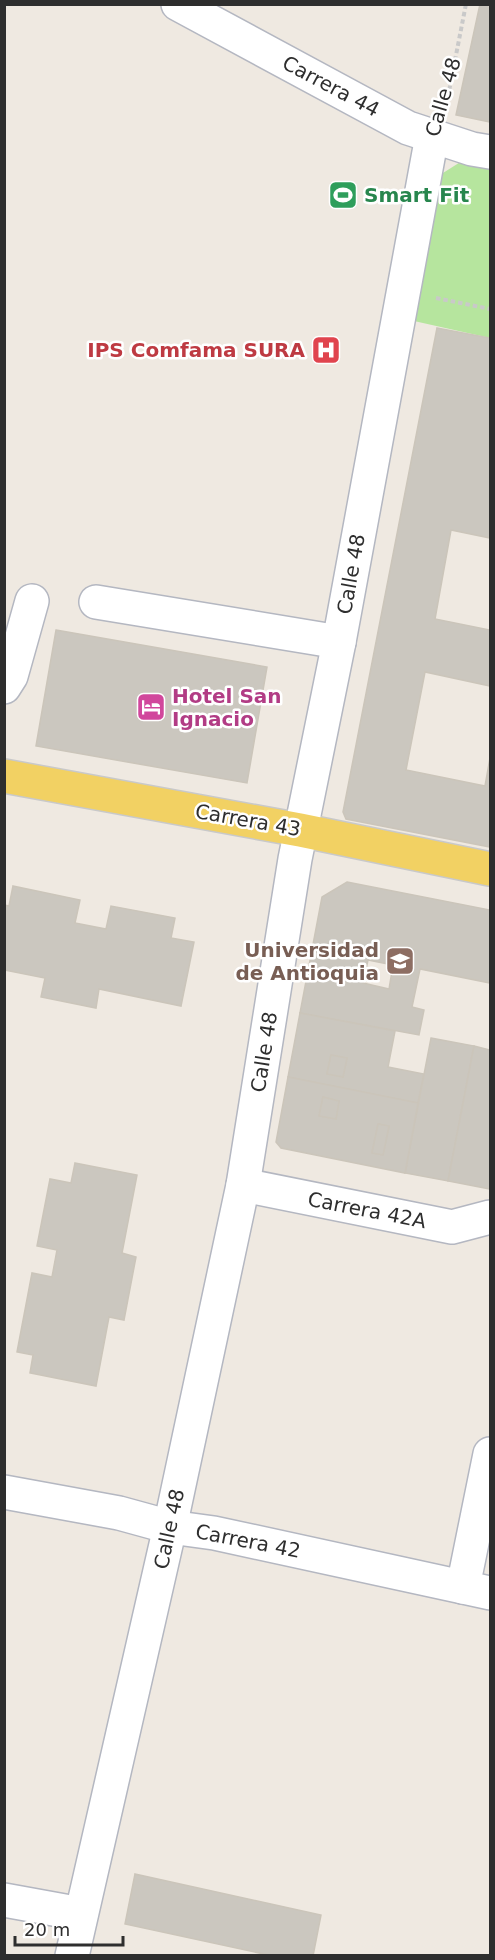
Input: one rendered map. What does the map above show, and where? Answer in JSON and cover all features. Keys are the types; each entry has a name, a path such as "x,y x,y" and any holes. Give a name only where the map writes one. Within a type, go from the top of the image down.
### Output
{"main road":[{"name":"Carrera 43","path":"4,776 300,830 490,869"}],"street":[{"name":"Carrera 44","path":"178,4 408,128 472,149 490,152"},
{"name":"Calle 48","path":"72,1956 170,1527 243,1185 300,830 339,642 432,136"},
{"path":"4,687 11,676 32,601"},
{"path":"96,602 339,642"},
{"name":"Carrera 42A","path":"243,1185 452,1227 490,1217"},
{"path":"477,1590 490,1454"},
{"name":"Carrera 42","path":"4,1492 119,1513 170,1527 214,1533 477,1590"},
{"path":"4,1900 81,1914"}],"path":[{"name":"Calle 48","path":"432,136 449,91 466,4"},
{"path":"403,292 490,309"}],"green space":[{"path":"462,161 490,166 490,338 414,321 443,173"}],"building":[{"path":"480,4 490,4 490,122 456,115"},
{"path":"437,328 490,338 490,538 451,530 435,619 490,630 490,686 425,672 406,770 485,786 490,758 490,847 346,819 343,812"},
{"name":"Hotel San Ignacio","path":"56,630 267,667 247,783 36,746"},
{"name":"Universidad de Antioquia","path":"347,882 490,910 490,983 420,969 412,1007 424,1010 419,1035 300,1013 322,897","holes":["368,960 393,965 389,989 363,983"]},
{"path":"13,886 80,900 75,923 106,929 111,906 175,918 171,938 194,942 181,1006 99,989 96,1008 41,997 45,978 4,970 4,905 9,906"},
{"path":"300,1013 395,1031 388,1067 424,1074 418,1103 288,1077","holes":["331,1055 347,1058 343,1077 327,1074"]},
{"path":"431,1038 474,1046 448,1181 405,1173"},
{"path":"474,1046 490,1050 490,1189 448,1181"},
{"path":"331,1055 347,1058 343,1077 327,1074"},
{"path":"288,1077 418,1103 405,1173 281,1148 276,1142","holes":["323,1097 339,1101 336,1119 319,1116","378,1124 389,1126 383,1155 372,1153"]},
{"path":"323,1097 339,1101 336,1119 319,1116"},
{"path":"378,1124 389,1126 383,1155 372,1153"},
{"path":"75,1163 137,1175 122,1253 136,1257 124,1320 109,1317 96,1386 30,1373 33,1355 17,1352 32,1273 52,1277 57,1250 37,1246 50,1179 71,1183"},
{"path":"135,1874 321,1915 313,1956 273,1956 125,1924"}],"place":[{"name":"Smart Fit","path":"343,195"},
{"name":"IPS Comfama SURA","path":"326,350"},
{"name":"Hotel San Ignacio","path":"151,707"},
{"name":"Universidad de Antioquia","path":"400,961"}]}
